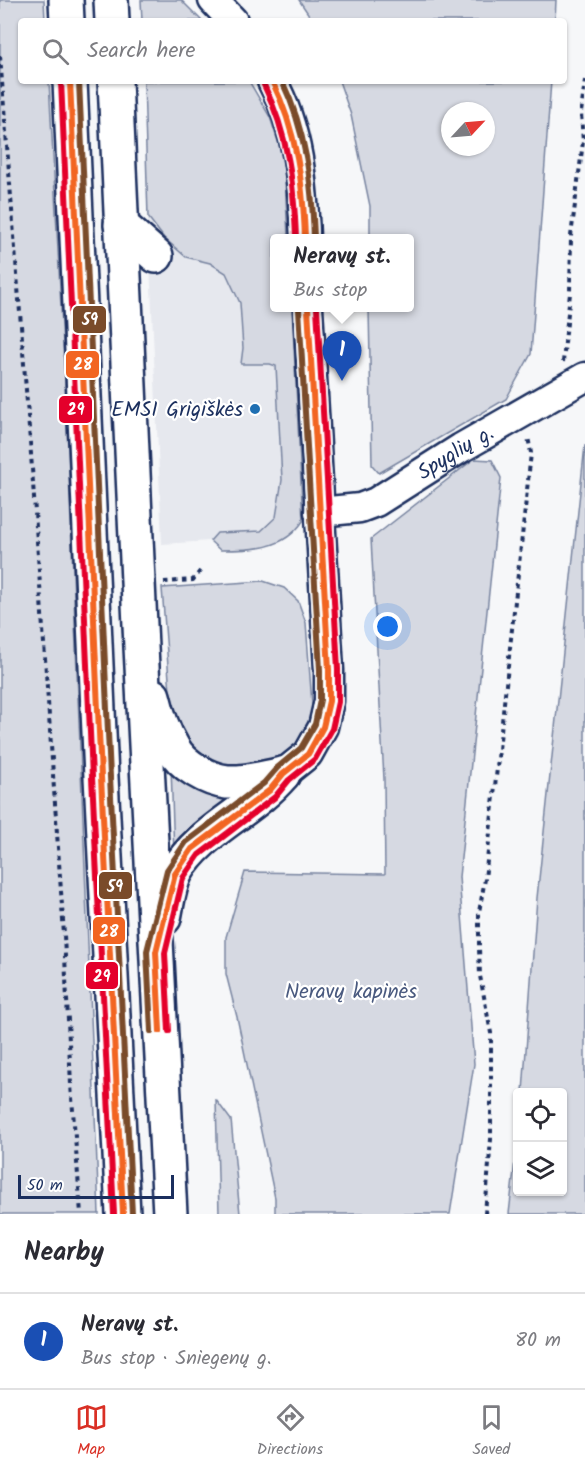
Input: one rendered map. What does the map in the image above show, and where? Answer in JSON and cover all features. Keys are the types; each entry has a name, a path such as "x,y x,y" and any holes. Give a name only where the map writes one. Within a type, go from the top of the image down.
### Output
{"highway":[{"path":"66,0 67,18"},
{"path":"111,0 112,18"},
{"path":"70,84 123,1214"},
{"path":"115,84 170,1214"},
{"path":"121,225 156,256"},
{"path":"141,647 154,703 174,750 189,765 207,777 226,782 253,781 283,774"},
{"path":"156,952 175,874 192,849 270,790 283,774"}],"street":[{"path":"213,0 230,18"},
{"path":"274,84 282,99 296,145 303,195 305,234"},
{"path":"283,774 308,754 323,727 329,701 308,312"},
{"name":"Spyglių g.","path":"319,512 360,508 376,502 461,448 585,377"}],"path":[{"path":"0,56 33,477 81,1214"},
{"path":"559,392 570,293 571,237 583,142 581,113 585,80"},
{"path":"485,1214 491,1139 491,1033 480,976 479,912 531,453 528,433 520,414"}],"shaded area":[{"path":"148,217 164,238 186,257 210,263 226,272 240,303 243,348 241,364 276,366 282,480 276,517 261,531 217,533 210,541 162,544"}],"green space":[{"path":"0,0 44,0 45,18 18,18 18,84 49,84 66,401 99,1214 0,1214"},
{"path":"141,0 181,0 199,18 142,18"},
{"path":"299,0 556,0 555,18 311,18"},
{"path":"144,84 251,84 270,117 284,160 288,234 270,234 270,312 292,312 303,521 287,538 277,543 244,550 220,550 210,541 217,533 261,531 276,517 282,480 276,366 241,364 243,348 240,303 226,273 210,263 186,257 164,238 148,217"},
{"path":"340,84 551,84 531,354 506,399 379,473 372,465 369,312 414,312 414,234 370,234 370,206 351,115"},
{"path":"585,445 585,1214 509,1214 513,1179 513,1196 567,1196 567,1088 523,1088 537,898"},
{"name":"Neravų kapinės","path":"474,459 492,460 501,478 459,877 474,1064 450,1214 275,1214 275,1198 226,974 226,937 245,872 385,874 384,779 371,539"},
{"path":"263,581 284,588 298,601 306,623 313,718 294,747 267,765 204,767 172,718 162,588"},
{"path":"171,766 250,794 174,855"},
{"path":"216,1100 231,1120 240,1214 219,1214"}],"transit line":[{"name":"29","path":"61,84 114,1214"},
{"name":"28","path":"70,84 123,1214"},
{"name":"59","path":"79,84 132,1214"},
{"name":"28","path":"273,84 293,138 303,197 305,234"},
{"name":"59","path":"283,84 302,138 312,197 314,234"},
{"name":"29","path":"264,85 284,141 294,198 296,234"},
{"name":"59","path":"151,1031 147,951 167,870 186,842 264,783 277,768 301,748 315,724 320,700 299,312"},
{"name":"28","path":"160,1031 156,952 175,874 192,849 270,790 283,774 308,754 323,727 329,701 308,312"},
{"name":"29","path":"169,1031 165,953 183,878 199,855 275,797 289,780 315,759 332,729 338,702 317,312"}],"place":[{"name":"Neravų st.","path":"342,381"},
{"name":"EMSI Grigiškės","path":"255,409"}]}
